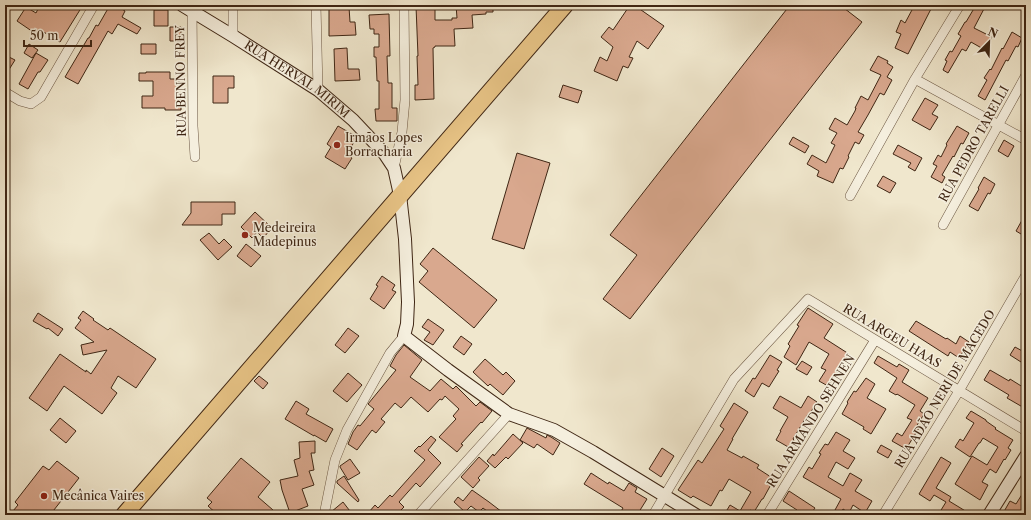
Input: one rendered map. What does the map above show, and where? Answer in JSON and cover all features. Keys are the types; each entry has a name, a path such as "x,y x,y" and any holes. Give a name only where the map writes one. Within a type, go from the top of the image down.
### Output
{"highway":[{"path":"124,515 565,5"}],"street":[{"path":"5,92 20,101 31,104 41,98 94,5"},
{"path":"233,5 233,36"},
{"path":"316,5 318,90"},
{"path":"394,168 402,132 405,100 404,5"},
{"path":"850,196 915,79 960,5"},
{"name":"RUA HERVAL MIRIM","path":"189,7 318,90 353,120 384,153 394,168 400,195 405,239 408,302 407,324 404,336"},
{"name":"RUA BENNO FREY","path":"189,7 195,157"},
{"name":"RUA PEDRO TARELLI","path":"943,225 1026,75"},
{"path":"915,79 1026,140"},
{"name":"RUA ADÃO NERI DE MACEDO","path":"883,515 960,391 1026,275"},
{"name":"RUA ARGEU HAAS","path":"664,496 734,379 808,299 1026,431"},
{"path":"324,515 335,460 341,443 390,353 404,336 509,414 554,430 696,515"},
{"name":"RUA ARMANDO SEHNEN","path":"767,515 875,340"},
{"path":"418,515 509,414"},
{"path":"989,515 1026,456"},
{"path":"653,515 664,496"}],"building":[{"path":"40,5 83,5 60,42 42,31 39,36 17,21 26,7 36,13"},
{"path":"110,5 116,5 125,11 122,17 141,28 137,34 118,24 112,34 108,31 78,84 65,77 96,25 98,26"},
{"path":"456,5 493,5 493,12 472,15 473,28 454,29 455,46 435,46 433,48 434,99 415,100 415,85 418,85 416,6 435,6 435,20 452,20 452,18 457,18"},
{"path":"630,5 634,5 664,26 648,49 637,41 629,57 633,58 628,68 623,66 617,81 594,71 600,57 607,61 613,47 601,37 609,27 613,30"},
{"path":"790,5 840,5 862,22 630,319 603,299 637,255 610,235"},
{"path":"916,5 933,5 908,54 895,48 901,34 896,32 901,20 905,23"},
{"path":"976,5 986,5 974,28 992,37 985,50 971,42 966,51 962,49 948,73 943,70 947,61 945,60 950,51 952,52 961,36 958,34"},
{"path":"349,7 350,22 355,22 356,35 329,36 329,8"},
{"path":"154,10 168,10 168,26 154,26"},
{"path":"389,14 390,56 387,56 388,83 392,83 392,108 397,108 397,121 376,121 375,109 379,109 379,81 377,81 374,47 379,47 379,34 374,34 374,29 370,29 369,15"},
{"path":"170,27 181,27 181,41 170,41"},
{"path":"1012,32 1022,38 1018,47 1016,46 1008,61 1006,60 985,100 978,96 987,80 984,78 990,69 991,70"},
{"path":"29,44 38,50 32,58 24,53"},
{"path":"141,44 156,44 156,54 141,54"},
{"path":"347,48 348,69 359,69 360,80 335,81 334,49"},
{"path":"36,53 48,60 40,72 38,72 28,89 19,84"},
{"path":"5,55 15,60 5,76"},
{"path":"878,56 888,61 887,63 893,67 887,77 892,80 884,95 880,93 858,132 864,135 859,144 855,142 843,169 840,168 833,183 817,176 819,171 807,164 812,155 826,163 835,145 831,143 837,133 829,129 835,118 847,125 861,96 868,100 881,75 870,70"},
{"path":"170,72 170,79 179,79 181,110 142,108 142,96 153,96 153,81 139,81 139,73"},
{"path":"213,76 234,76 234,88 228,88 228,103 213,103"},
{"path":"563,85 582,91 578,103 559,97"},
{"path":"925,98 938,105 932,114 938,117 930,130 912,120"},
{"path":"338,126 357,137 347,154 352,158 345,169 325,157 331,147 327,144"},
{"path":"957,126 969,133 963,144 961,143 942,175 945,177 942,183 931,177 937,166 933,164 938,155 941,157 947,145 946,144"},
{"path":"793,137 809,146 805,153 789,144"},
{"path":"1004,140 1014,146 1008,157 998,151"},
{"path":"898,145 922,158 915,171 908,167 911,163 893,154"},
{"path":"517,153 550,163 524,249 492,239"},
{"path":"883,176 896,183 890,193 877,186"},
{"path":"984,177 995,184 978,211 969,206"},
{"path":"191,202 235,202 235,214 222,214 222,225 182,225 191,213"},
{"path":"255,212 272,228 263,238 257,232 252,238 241,227"},
{"path":"1026,213 1026,237 1016,231"},
{"path":"209,233 219,244 224,239 232,247 218,260 200,240"},
{"path":"246,244 261,256 251,267 237,256"},
{"path":"433,248 497,300 474,328 419,282 428,271 420,264"},
{"path":"382,276 395,285 392,290 396,292 384,309 370,299"},
{"path":"808,308 833,324 824,338 849,354 828,386 819,381 826,370 821,368 829,354 809,342 796,365 784,357 790,346 788,344 799,326 797,325"},
{"path":"83,311 108,330 110,328 156,359 136,388 118,376 111,388 117,393 102,414 64,386 47,411 29,398 60,354 91,374 107,350 83,355 81,345 94,342 75,328 81,320 78,318"},
{"path":"38,313 63,329 58,336 48,328 47,329 33,321"},
{"path":"428,319 444,330 433,345 424,340 430,332 422,327"},
{"path":"916,321 956,344 960,336 969,342 959,358 950,352 948,356 909,331"},
{"path":"348,328 359,336 345,353 335,345"},
{"path":"461,336 472,344 464,355 453,347"},
{"path":"404,345 422,360 410,377 430,391 441,379 453,389 456,386 476,406 480,402 492,411 461,444 463,445 457,452 439,437 456,419 453,416 459,409 445,396 442,400 440,399 428,412 411,397 401,408 395,403 381,419 385,422 376,433 372,430 357,450 348,444 358,425 360,426 374,409 368,404 396,370 390,366"},
{"path":"1015,347 1026,353 1021,362 1010,355"},
{"path":"770,355 782,362 777,370 779,371 769,387 762,383 754,397 745,391 753,378 755,379"},
{"path":"878,356 897,367 899,364 909,370 902,382 928,398 920,411 924,414 916,427 919,428 906,449 892,441 897,433 902,436 912,420 907,418 915,405 889,391 897,378 874,363"},
{"path":"485,359 503,375 506,372 515,381 503,395 490,384 488,386 473,372"},
{"path":"802,361 812,367 807,375 796,369"},
{"path":"990,370 1009,381 1010,379 1026,389 1026,409 1007,398 1009,395 984,380"},
{"path":"348,373 362,385 347,402 333,391"},
{"path":"259,376 268,383 263,389 254,381"},
{"path":"866,378 875,384 867,398 886,409 871,434 863,429 864,427 842,414 854,391 856,392"},
{"path":"780,396 801,408 808,396 817,402 793,439 794,440 790,448 776,440 788,417 773,408"},
{"path":"296,401 309,409 306,414 333,429 326,442 285,419"},
{"path":"734,403 748,412 727,450 742,458 743,456 759,465 757,468 774,479 754,512 750,510 747,515 724,515 730,505 740,511 751,492 729,479 722,491 720,490 711,506 693,496 691,498 678,490 698,460 702,463 724,429 720,426"},
{"path":"971,411 1013,440 1008,448 1011,450 996,473 990,469 982,482 988,485 980,500 955,484 972,456 987,465 998,447 983,438 970,457 955,447 960,439 963,441 974,423 966,418"},
{"path":"60,418 76,431 66,443 50,430"},
{"path":"527,428 546,438 547,435 560,443 553,455 537,444 534,448 520,440"},
{"path":"836,432 850,440 843,451 855,458 848,469 836,462 828,477 843,486 850,473 862,480 855,491 872,501 865,513 853,505 849,513 843,509 841,513 835,510 841,499 803,477 809,467 812,469 821,454 819,453 825,444 828,445"},
{"path":"513,434 523,443 508,459 506,457 495,468 487,461 493,454 494,456"},
{"path":"431,436 436,440 428,450 441,463 420,487 416,483 399,502 404,507 396,515 371,515 372,514 369,512 375,505 378,508 390,495 392,497 425,460 414,451"},
{"path":"315,441 315,453 311,453 314,470 309,471 314,485 302,489 308,506 290,513 280,480 298,476 294,460 300,458 299,442"},
{"path":"881,445 892,451 888,458 877,452"},
{"path":"662,448 674,456 661,477 649,469"},
{"path":"479,457 489,466 478,478 480,480 473,488 461,477"},
{"path":"941,457 951,463 936,488 951,497 949,501 972,515 938,515 946,502 934,495 930,501 919,494"},
{"path":"241,458 270,482 258,497 273,510 269,515 218,515 208,506 212,502 207,498"},
{"path":"350,459 360,473 348,480 340,466"},
{"path":"57,461 79,478 50,515 18,515 13,511 18,505 15,502 43,466 49,470"},
{"path":"591,473 608,484 609,482 624,491 629,483 637,488 635,492 647,499 637,515 619,515 623,508 584,484"},
{"path":"344,476 359,500 358,502 337,483 337,481"},
{"path":"1026,488 1026,508 1022,515 1002,515 1010,501 1016,504"},
{"path":"472,490 506,515 492,515 483,508 479,512 471,506 465,512 454,502 458,497 463,501"},
{"path":"789,491 815,508 810,515 794,515 797,510 783,501"},
{"path":"343,502 353,515 330,515 331,512"}],"place":[{"name":"Irmãos Lopes Borracharia","path":"337,145"},
{"name":"Medeireira Madepinus","path":"245,235"},
{"name":"Mecânica Vaires","path":"44,496"}]}
